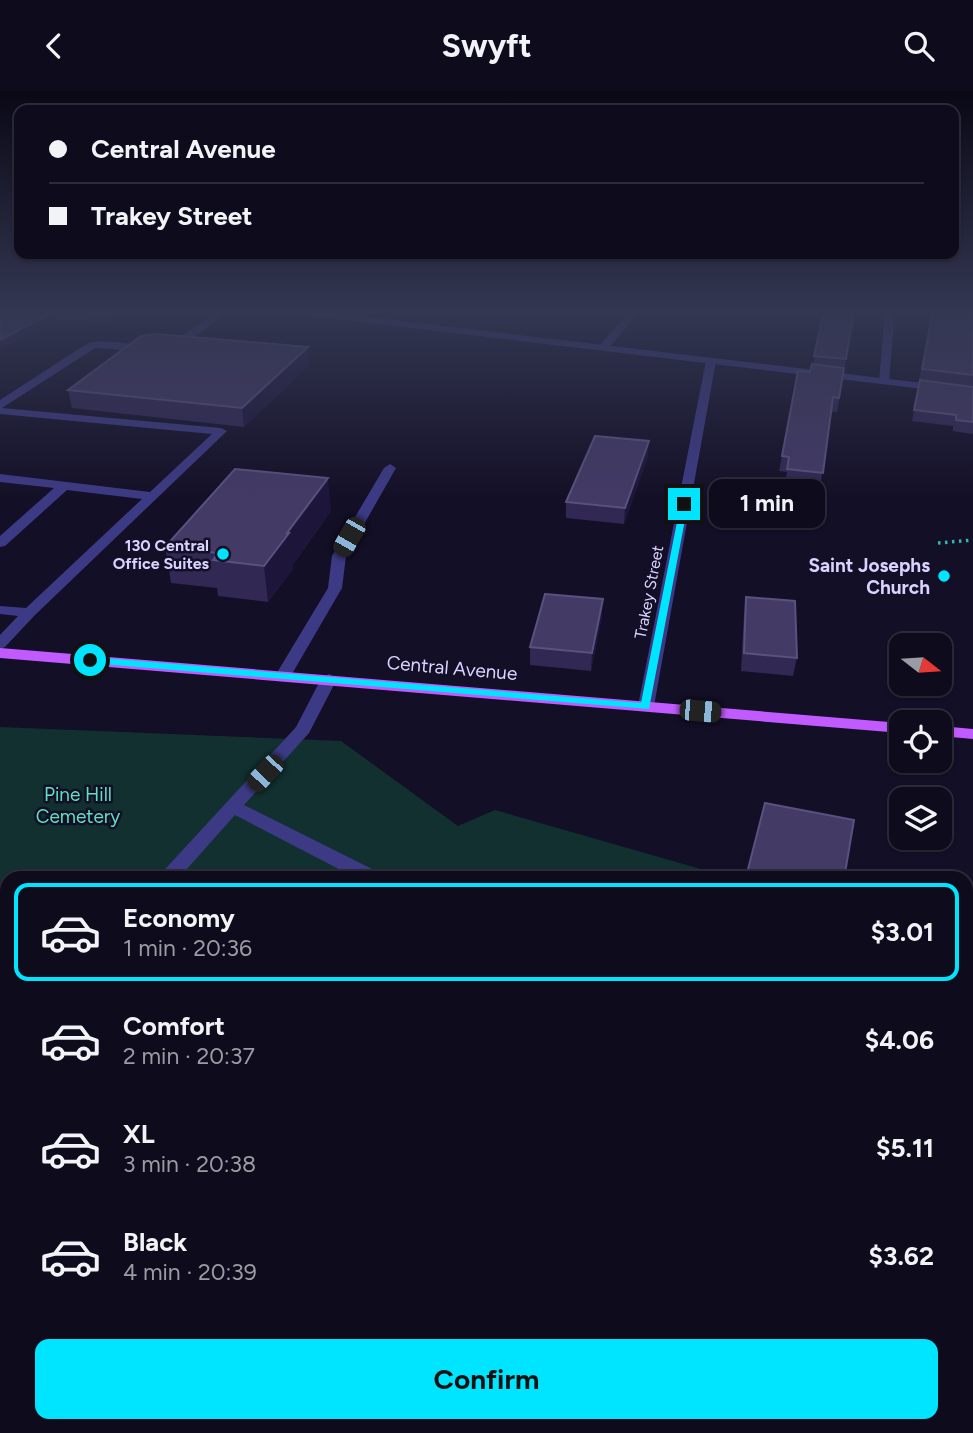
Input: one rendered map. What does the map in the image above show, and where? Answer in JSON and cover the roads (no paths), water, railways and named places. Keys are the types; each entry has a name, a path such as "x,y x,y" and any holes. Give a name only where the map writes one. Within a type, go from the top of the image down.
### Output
{"main road":[{"name":"Central Avenue","path":"0,653 889,727"},
{"path":"952,732 973,734"}],"street":[{"path":"0,404 47,374"},
{"name":"Trakey Street","path":"646,706 709,374"},
{"path":"820,374 973,392"},
{"path":"884,381 885,374"},
{"path":"0,411 221,431 29,613 0,644"},
{"path":"283,675 335,588 339,556 390,468"},
{"path":"0,478 153,496"},
{"path":"0,543 64,486"},
{"path":"0,610 29,613"},
{"path":"173,871 303,729 329,679"},
{"path":"233,807 359,871"}],"place":[{"name":"130 Central Office Suites","path":"223,554"},
{"name":"Saint Josephs Church","path":"944,576"}],"park label":[{"name":"Pine Hill Cemetery","path":"78,805"}]}
